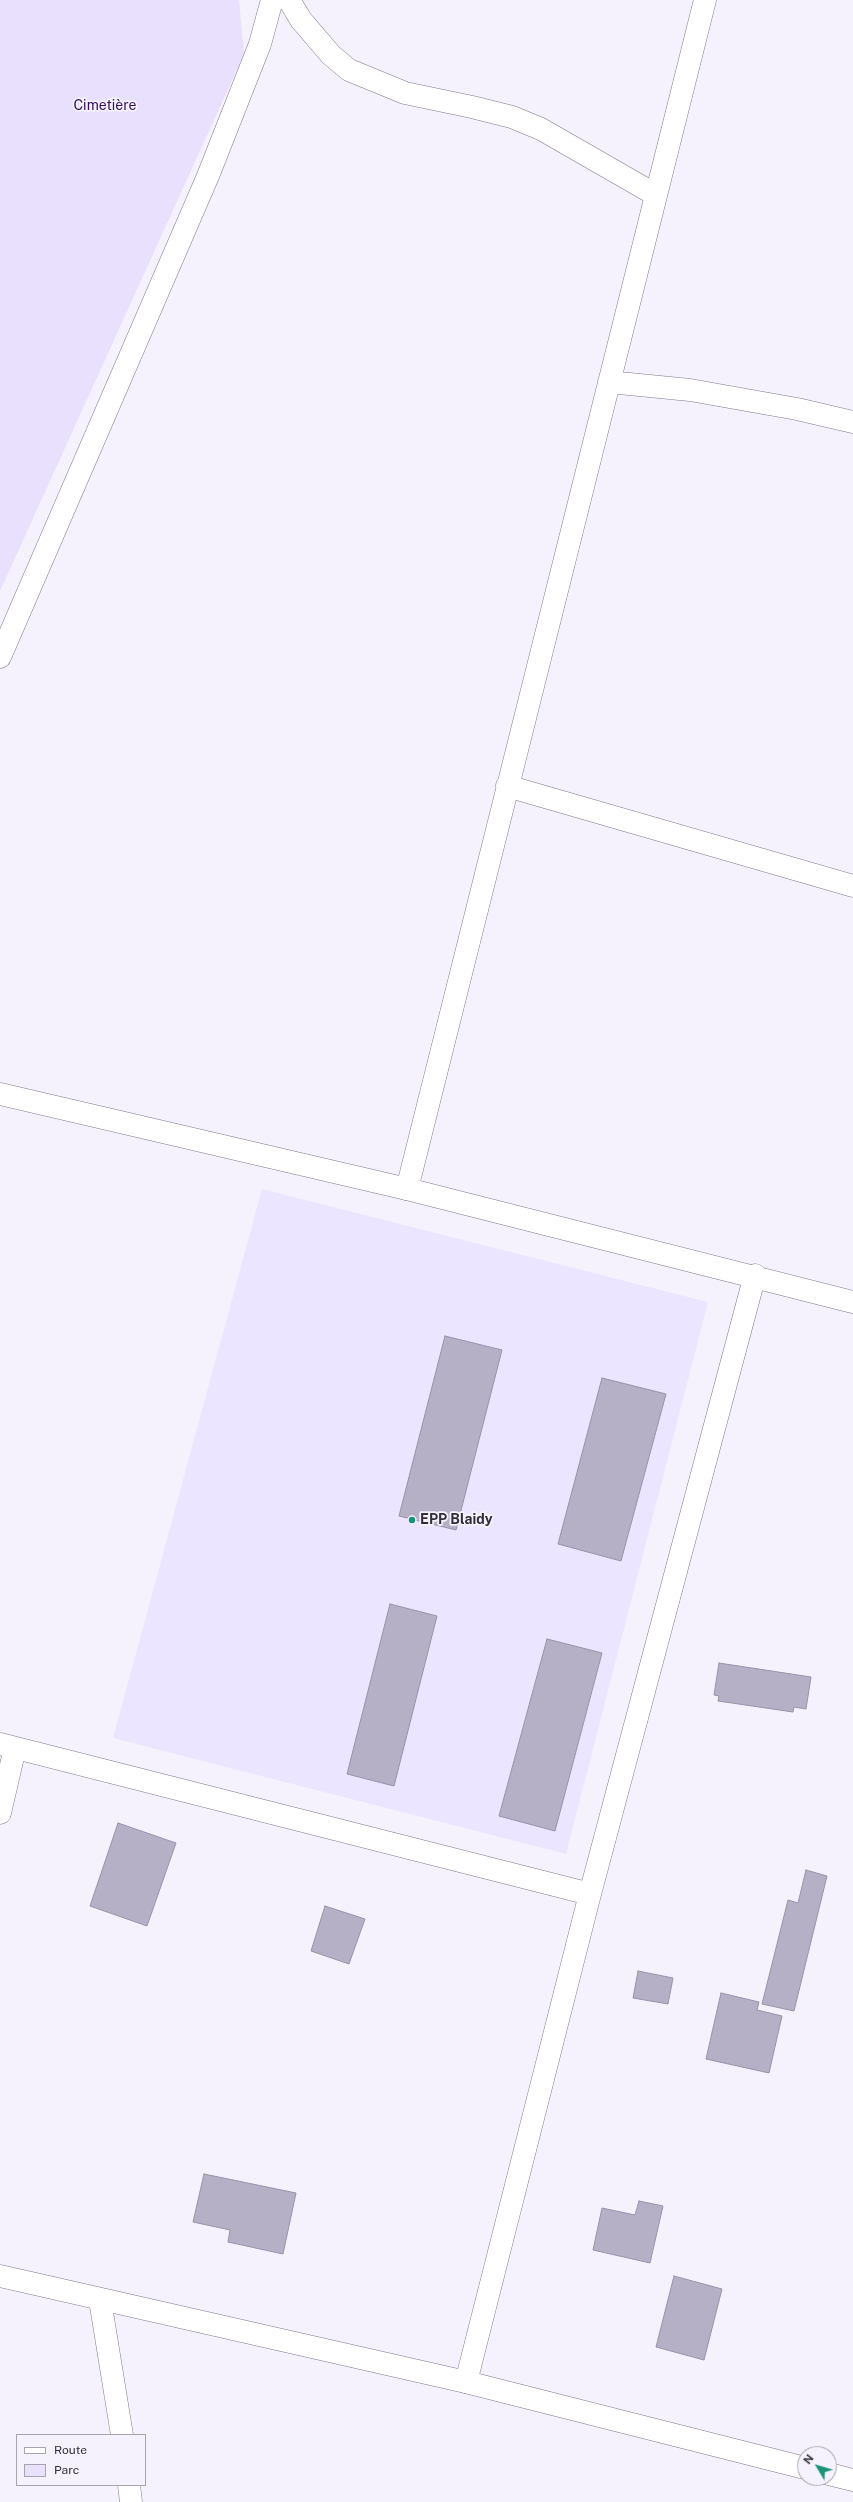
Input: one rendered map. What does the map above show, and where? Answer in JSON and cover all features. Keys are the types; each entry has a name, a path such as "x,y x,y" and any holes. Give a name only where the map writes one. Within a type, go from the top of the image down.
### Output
{"street":[{"path":"0,658 208,176 260,44 272,0"},
{"path":"289,0 306,26 331,55 350,70 405,94 472,106 512,117 542,129 656,195"},
{"path":"407,1189 705,0"},
{"path":"609,382 690,390 797,409 853,422"},
{"path":"508,786 853,886"},
{"path":"0,1094 407,1189 755,1275 853,1302"},
{"path":"466,2382 590,1894 755,1275"},
{"path":"0,1813 8,1746 590,1894"},
{"path":"0,2276 100,2300 466,2382 797,2466"},
{"path":"100,2300 122,2434"},
{"path":"837,2476 853,2480"},
{"path":"129,2486 131,2502"}],"shaded area":[{"name":"EPP Blaidy","path":"262,1189 708,1302 566,1854 113,1738"}],"green space":[{"name":"Cimetière","path":"0,0 239,0 244,54 0,591"}],"building":[{"path":"445,1336 502,1350 456,1530 399,1516"},
{"path":"602,1378 666,1394 621,1561 558,1544"},
{"path":"390,1604 437,1616 394,1786 347,1774"},
{"path":"547,1639 602,1653 555,1831 499,1816"},
{"path":"719,1663 811,1677 806,1709 794,1707 793,1712 718,1701 719,1696 714,1695"},
{"path":"118,1823 176,1843 147,1926 90,1906"},
{"path":"806,1870 827,1876 794,2011 762,2004 788,1900 798,1903"},
{"path":"325,1906 365,1919 349,1964 311,1951"},
{"path":"638,1971 673,1978 668,2004 633,1998"},
{"path":"721,1993 759,2002 757,2010 782,2016 769,2073 706,2059"},
{"path":"204,2174 296,2193 283,2254 228,2242 230,2230 193,2222"},
{"path":"639,2201 663,2206 650,2263 593,2250 602,2208 635,2215"},
{"path":"674,2276 722,2289 704,2360 656,2347"}],"place":[{"name":"EPP Blaidy","path":"412,1520"}]}
